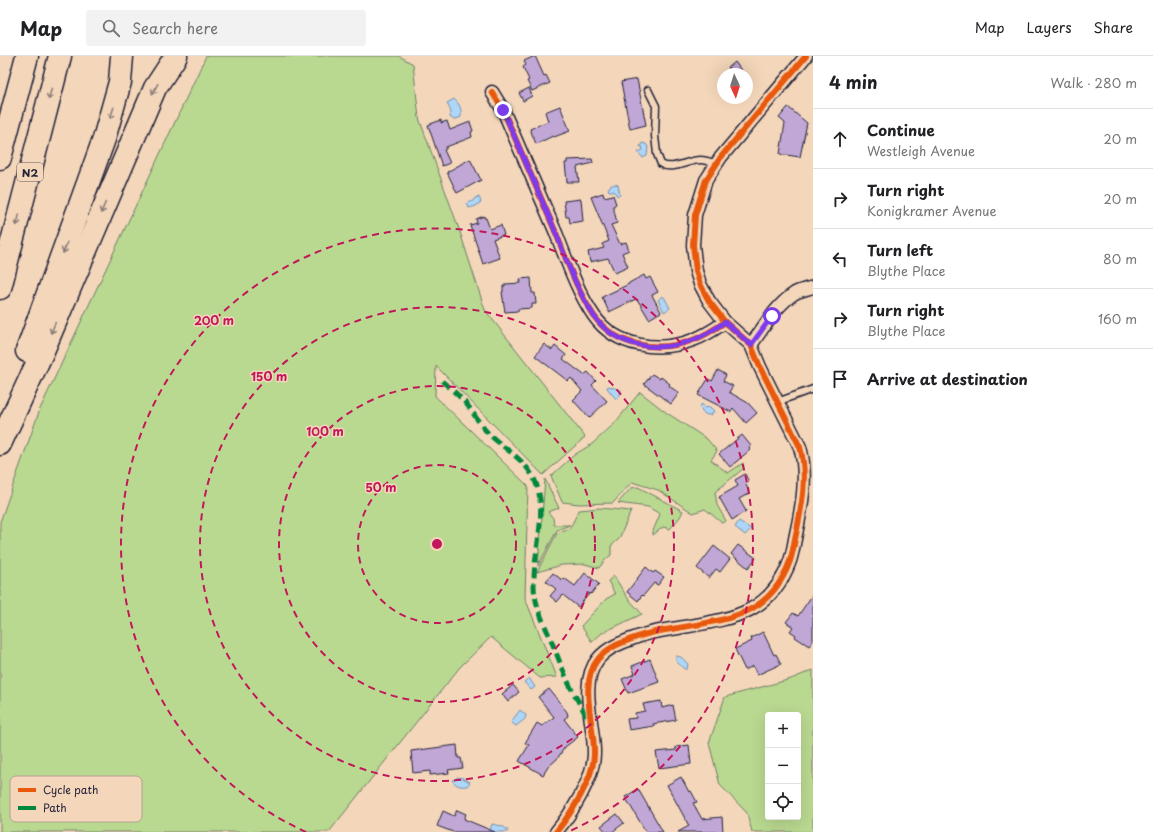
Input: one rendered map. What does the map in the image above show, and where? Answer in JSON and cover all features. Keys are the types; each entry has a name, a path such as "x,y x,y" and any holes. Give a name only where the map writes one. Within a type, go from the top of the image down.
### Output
{"highway":[{"name":"N2","path":"0,158 26,56"},
{"name":"N2","path":"0,288 60,56"},
{"path":"0,444 42,354 154,88 176,56"},
{"path":"0,423 104,139 118,89 122,58"}],"street":[{"path":"556,832 567,818 582,792 590,772 594,756 588,687 592,672 598,660 619,643 639,636 725,620 744,614 765,601 779,583 790,560 809,476 800,447 760,367 751,345 725,322 709,301 700,284 696,271 693,245 695,215 706,180 721,156 806,56"},
{"path":"492,92 503,110 578,286 595,317 608,330 628,342 644,346 659,347 676,345 694,340 725,322"},
{"path":"751,345 772,316 783,304 796,293 813,287"}],"lane":[{"path":"648,90 656,106 655,140 657,154 661,164 665,166 674,166 700,160 716,164"},
{"path":"777,402 813,389"}],"green space":[{"path":"206,56 399,56 413,64 419,118 459,229 485,310 585,437 543,475 436,366 435,396 528,486 525,598 557,677 540,678 491,637 460,667 329,832 0,832 0,522 40,409"},
{"path":"640,392 667,413 707,439 717,451 711,460 728,473 743,463 744,468 715,492 717,505 726,521 722,523 705,509 693,513 658,490 632,482 613,503 579,504 562,502 551,476 574,455 592,444 614,424"},
{"path":"545,479 559,508 548,512 553,518 554,525 570,525 557,530 538,566"},
{"path":"638,487 683,511 670,529 663,527 653,535 653,531 660,514 648,507 618,503 631,488"},
{"path":"600,508 631,511 619,539 611,546 611,555 599,568 585,564 562,565 537,572 557,533 570,528 579,510"},
{"path":"614,576 627,597 642,614 602,633 592,642 581,626 606,599 615,594 608,581"},
{"path":"813,670 813,832 752,832 747,813 720,785 709,743 725,697 791,679"}],"water":[{"path":"454,99 461,110 461,117 454,120 450,117 451,112 447,103"},
{"path":"642,143 646,144 648,147 647,156 643,158 638,152 643,150 642,146 640,147"},
{"path":"615,184 618,185 620,195 617,196 614,191 609,191 608,189 610,186"},
{"path":"479,197 481,202 476,206 469,208 467,203"},
{"path":"662,296 670,308 664,312 658,300"},
{"path":"608,386 621,390 620,395 616,399 607,388"},
{"path":"702,404 705,408 710,407 714,411 711,415 707,415 702,412 699,407"},
{"path":"739,521 751,529 745,535 735,527"},
{"path":"676,656 681,657 688,664 687,669 684,669 676,661"},
{"path":"529,678 535,687 531,690 524,682"},
{"path":"520,710 526,715 525,719 516,726 511,722"},
{"path":"457,777 463,778 470,782 467,786 459,786 452,780 456,779"},
{"path":"492,824 502,826 508,830 507,832 489,832"}],"building":[{"path":"535,56 544,76 546,75 550,83 532,91 523,67 526,65 524,61"},
{"path":"735,62 740,68 728,68"},
{"path":"637,79 646,125 630,129 621,82"},
{"path":"529,88 532,96 523,101 519,93"},
{"path":"560,106 570,131 554,137 553,136 536,144 530,129 548,121 545,112"},
{"path":"788,107 807,123 800,157 780,154 785,123 779,118"},
{"path":"441,120 441,123 447,121 450,130 470,122 473,131 471,132 472,137 446,147 444,150 450,163 442,166 428,125"},
{"path":"470,159 481,180 457,193 447,172"},
{"path":"592,159 593,163 577,167 579,182 567,182 565,163 567,163 567,160"},
{"path":"603,193 604,197 613,195 616,204 613,206 617,223 611,225 620,244 626,242 629,250 622,253 628,267 615,273 608,258 590,262 588,252 604,248 602,244 609,241 591,197"},
{"path":"581,199 583,221 570,223 569,217 566,217 564,201"},
{"path":"484,216 490,229 501,225 504,235 493,239 500,258 483,264 470,225 477,223 476,219"},
{"path":"644,275 646,279 650,277 658,292 652,295 661,312 649,319 636,299 609,312 602,297"},
{"path":"531,278 532,293 535,293 536,304 532,304 532,308 505,312 502,292 503,286 505,286 505,284 521,283 520,279"},
{"path":"544,344 552,350 555,346 566,355 563,359 584,375 588,372 596,381 592,385 607,401 589,418 573,400 582,391 571,378 568,381 535,356"},
{"path":"718,370 726,375 723,381 733,386 729,392 748,403 757,413 746,423 733,408 731,412 698,395 708,379 712,381"},
{"path":"652,374 660,379 661,377 670,384 669,386 679,393 671,404 644,384"},
{"path":"742,435 751,446 749,448 750,450 730,467 719,454"},
{"path":"745,474 749,482 746,485 750,493 739,499 746,511 732,520 719,497 738,486 735,480"},
{"path":"738,545 756,558 748,568 731,554"},
{"path":"714,546 730,559 720,572 716,569 709,578 697,568"},
{"path":"646,567 653,573 655,571 664,577 658,585 654,583 638,601 627,592"},
{"path":"553,573 562,580 564,578 575,586 585,573 599,584 578,607 563,595 557,602 550,596 556,589 546,581"},
{"path":"813,594 813,641 809,646 795,637 796,635 790,631 793,627 786,622 793,613 798,616"},
{"path":"763,632 774,655 776,654 781,664 757,675 753,666 745,670 735,649 752,641 751,638"},
{"path":"650,659 659,682 628,693 622,679 635,674 632,666"},
{"path":"513,685 519,692 508,702 502,694"},
{"path":"549,689 567,712 568,716 564,719 578,737 565,747 543,775 519,761 529,745 525,743 537,723 542,726 554,717 538,697"},
{"path":"661,701 662,708 673,705 676,720 653,724 654,726 629,730 627,719 636,718 635,713 645,711 643,704"},
{"path":"457,745 458,758 461,758 463,768 448,770 449,773 430,775 430,771 413,773 411,751"},
{"path":"689,745 691,764 659,768 656,752 676,750 676,747"},
{"path":"681,777 689,792 691,791 697,802 693,803 702,819 722,817 723,832 678,832 689,826 667,785"},
{"path":"638,789 663,832 646,832 625,797"},
{"path":"457,810 466,814 464,819 495,832 453,832 437,826 443,811 454,816"},
{"path":"617,814 624,823 612,832 606,832 601,826"}],"marked path":[{"path":"442,381 471,409 482,427 516,456 533,477 537,486 541,510 534,573 534,592 543,620 566,678 587,717"}],"cycle path":[{"path":"556,832 581,795 593,764 594,743 588,693 592,669 598,659 606,651 616,645 642,635 714,621 746,612 759,604 771,593 782,579 790,561 800,513 804,479 804,468 800,447 760,367 751,345 725,322 709,301 700,284 696,271 693,245 695,215 706,180 721,157 806,56"},
{"path":"492,92 503,110 577,286 594,316 603,326 614,335 626,341 653,346 666,346 680,344 697,338 725,322"}],"route":[{"path":"503,110 578,286 595,317 608,330 628,342 644,346 659,347 676,345 694,340 725,322 751,345 772,316"}]}
